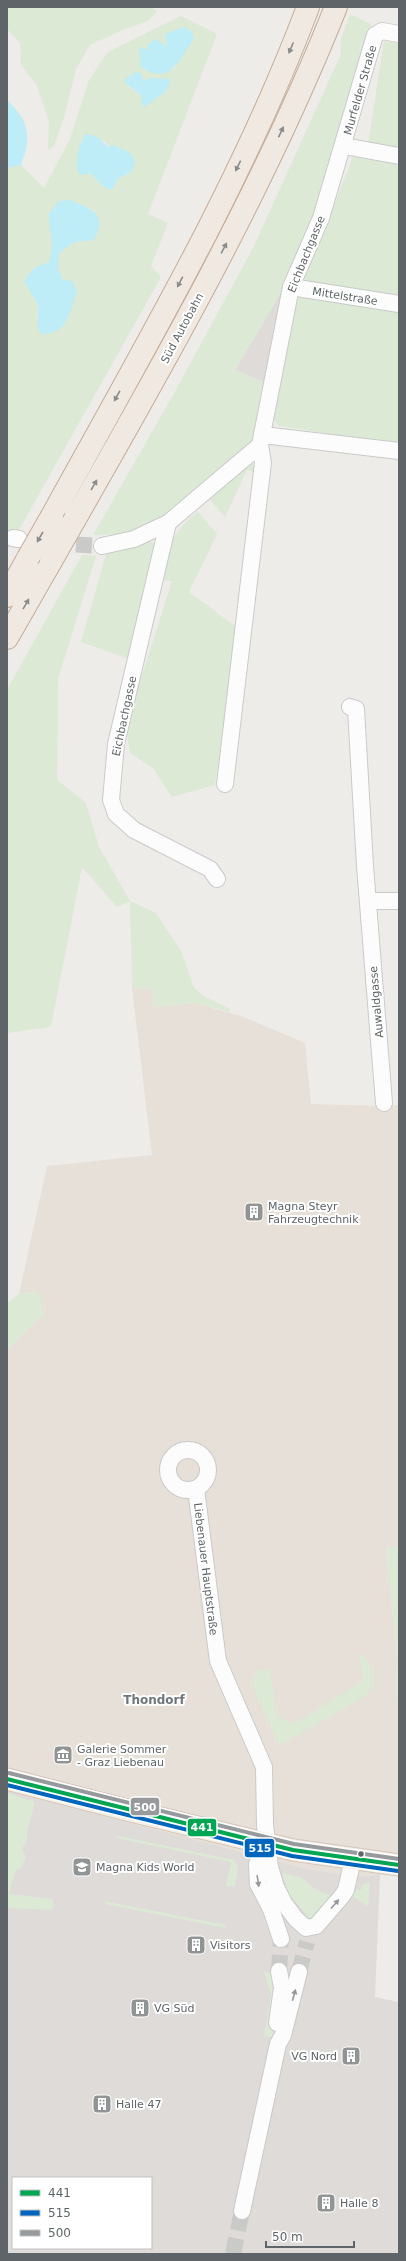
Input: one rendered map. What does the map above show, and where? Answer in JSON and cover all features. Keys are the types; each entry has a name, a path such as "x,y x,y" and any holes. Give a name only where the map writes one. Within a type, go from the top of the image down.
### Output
{"highway":[{"path":"7,596 171,299 264,112 307,9"},
{"name":"Süd Autobahn","path":"7,638 145,398 248,202 288,118 333,12"}],"main road":[{"path":"7,1779 266,1844 353,1859 399,1865"}],"street":[{"name":"Murfelder Straße","path":"344,146 375,35 382,31 399,34"},
{"path":"344,146 399,156"},
{"name":"Eichbachgasse","path":"225,784 263,463 262,440 291,287 321,218 344,146"},
{"name":"Mittelstraße","path":"291,287 399,304"},
{"path":"102,546 134,539 168,523 262,440 399,451"},
{"name":"Eichbachgasse","path":"168,523 116,744 111,800 116,814 134,830 210,869 217,879"},
{"name":"Auwaldgasse","path":"350,707 356,709 368,901 384,1103"},
{"path":"368,901 399,900"},
{"name":"Liebenauer Hauptstraße","path":"196,1489 217,1655 262,1760 265,1775 266,1844"},
{"path":"266,1844 276,1887 289,1910 307,1935 346,1890 353,1859"},
{"path":"266,1844 257,1864 258,1884 271,1909 281,1939"},
{"path":"278,2044 276,2035 282,1988 279,1971"},
{"path":"242,2211 278,2044 283,2035 299,1972"}],"shaded area":[{"path":"283,289 267,379 263,382 235,370"},
{"path":"132,988 152,989 153,1007 195,1003 244,1017 305,1043 311,1104 399,1105 399,1546 386,1548 397,1658 395,1690 399,1710 399,1866 394,1874 359,1876 307,1869 7,1791 7,1350 44,1313 37,1291 19,1294 47,1166 152,1155"},
{"path":"7,1791 307,1869 359,1876 380,1875 375,1997 399,2002 399,2254 7,2254"}],"green space":[{"path":"7,7 150,7 157,11 148,21 125,29 90,45 76,69 65,114 54,146 48,150 49,121 36,84 21,65 20,43 7,29"},
{"path":"350,14 371,24 314,221 283,289 235,370 263,382 256,428 250,446 159,523 135,533 93,535 172,397 253,248 341,54 340,42"},
{"path":"181,16 217,34 148,214 168,223 151,266 161,277 7,551 7,168 21,165 44,188 70,139 89,80 108,52","holes":["165,34 181,56 173,70 148,50 167,46","142,79 165,92 143,107 141,95 126,85","82,138 104,141 132,171 118,179 115,185 104,187 77,159","70,200 95,211 94,240 75,242 59,253 58,269 63,280 37,318 38,305 24,281 34,268 49,262 53,248 52,238 59,201"]},
{"path":"384,41 399,44 399,149 368,144"},
{"path":"354,154 399,160 399,297 307,283 303,276 328,221"},
{"path":"297,292 399,308 399,444 279,426 273,419"},
{"path":"250,461 254,465 255,473 247,470 225,517 207,496"},
{"path":"198,512 217,534 189,592 239,629 215,785 172,797 153,768 130,753 126,726 172,581 163,580 160,577 169,548 182,526"},
{"path":"148,540 154,544 156,556 129,659 81,642 107,551"},
{"path":"82,555 96,556 58,679 57,780 86,803 99,847 130,901 117,907 82,867 51,1027 7,1033 7,690"},
{"path":"130,901 156,913 181,951 194,987 203,996 230,1009 229,1012 195,1003 153,1007 152,989 132,988"},
{"path":"38,1291 45,1313 7,1350 7,1303 19,1294"},
{"path":"399,1546 399,1710 395,1690 397,1658 386,1548"},
{"path":"359,1653 368,1662 373,1675 373,1684 365,1696 282,1744 278,1743 251,1683 257,1670 270,1669 277,1716 293,1724 363,1681"},
{"path":"7,1793 35,1802 27,1832 27,1840 22,1849 26,1857 20,1870 16,1869 9,1894 53,1899 53,1910 7,1908"},
{"path":"118,1836 234,1860 238,1868 235,1886 226,1886 231,1862 116,1838"},
{"path":"282,1873 301,1877 315,1889 336,1898 312,1921 289,1895"},
{"path":"370,1882 368,1906 350,1895 351,1891 362,1889 361,1885"},
{"path":"104,1901 226,1925 225,1928 106,1904"},
{"path":"264,1972 273,1973 279,2000 272,2037 264,2036 271,1995"}],"water":[{"path":"184,27 192,32 194,38 179,62 173,68 160,74 151,72 141,67 139,50 142,47 148,50 148,44 155,39 167,46 165,34"},
{"path":"136,72 141,73 144,81 151,78 169,79 170,84 165,92 143,108 141,95 126,84 124,80"},
{"path":"7,100 24,122 27,146 21,165 7,168"},
{"path":"86,134 96,137 108,147 112,145 129,152 135,160 132,171 118,179 112,190 104,187 90,173 85,175 78,173 78,153 81,142"},
{"path":"70,200 96,214 99,218 98,231 94,240 75,242 59,253 58,269 63,280 72,281 77,292 69,315 62,327 50,333 41,334 38,328 38,305 24,281 34,268 49,262 52,243 49,213 59,201"}],"tunnel":[{"path":"52,543 102,546"},
{"path":"279,1971 281,1939"},
{"path":"299,1972 307,1942"},
{"path":"233,2254 242,2211"}],"transit line":[{"name":"500","path":"9,1773 294,1844 399,1859"},
{"name":"441","path":"7,1779 293,1850 399,1865"},
{"name":"515","path":"7,1785 292,1856 398,1871"}],"place":[{"name":"Magna Steyr Fahrzeugtechnik","path":"254,1212"},
{"name":"Galerie Sommer - Graz Liebenau","path":"63,1755"},
{"name":"Magna Kids World","path":"82,1867"},
{"name":"Visitors","path":"196,1945"},
{"name":"VG Süd","path":"140,2008"},
{"name":"VG Nord","path":"351,2056"},
{"name":"Halle 47","path":"102,2104"},
{"name":"Halle 8","path":"326,2203"}],"district":[{"name":"Thondorf","path":"154,1700"}]}
